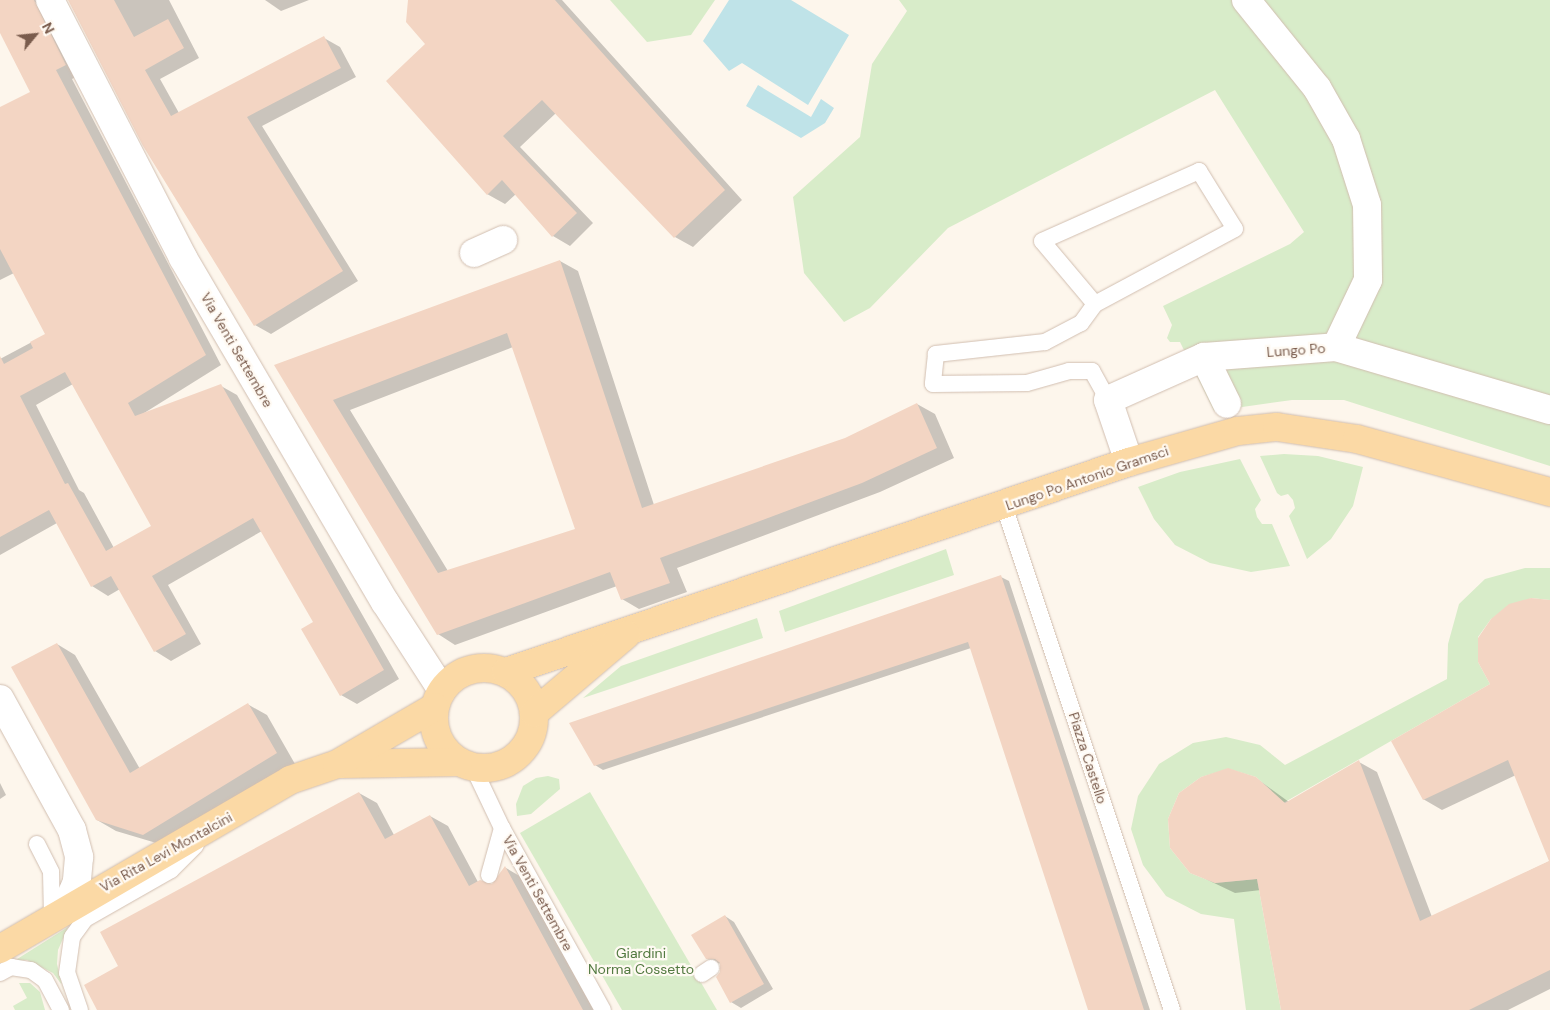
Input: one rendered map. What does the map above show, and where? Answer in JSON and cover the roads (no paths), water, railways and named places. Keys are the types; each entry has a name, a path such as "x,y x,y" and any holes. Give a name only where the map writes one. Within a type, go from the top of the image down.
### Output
{"main road":[{"name":"Lungo Po Antonio Gramsci","path":"506,672 1202,439 1277,428 1357,439 1550,492"},
{"name":"Lungo Po Antonio Gramsci","path":"534,713 634,628"},
{"path":"477,668 506,672 524,689 534,713 530,739 513,759 494,767 466,764 446,752 438,738 434,722 438,699 463,672 477,668"},
{"name":"Via Rita Levi Montalcini","path":"0,949 58,913 221,822 290,780 336,764 438,699"},
{"name":"Via Rita Levi Montalcini","path":"336,764 466,764"}],"street":[{"name":"Via Venti Settembre","path":"50,0 184,258 385,602 438,699"},
{"path":"1246,0 1317,88 1346,139 1366,205 1368,280 1336,348"},
{"path":"474,253 503,240"},
{"name":"Lungo Po","path":"1108,400 1204,357 1336,348 1550,410"},
{"path":"1204,357 1226,404"},
{"path":"1108,400 1129,462"},
{"path":"0,699 72,830 79,857 77,882 58,913"}],"lane":[{"path":"1095,304 1042,241 1199,171 1235,229 1095,304 1081,323 1045,342 936,354 933,384 1027,383 1070,371 1092,371 1108,400"},
{"name":"Piazza Castello","path":"1004,506 1172,1010"},
{"name":"Via Venti Settembre","path":"466,764 603,1010"},
{"path":"80,1010 67,973 67,955 72,937 85,919 170,870 221,822"},
{"name":"Via Venti Settembre","path":"489,875 502,828"},
{"path":"37,844 51,872 58,913"},
{"path":"0,973 11,967 31,970 45,980 61,1010"}],"water":[{"path":"729,0 791,0 849,35 808,105 742,63 729,71 703,41"},
{"path":"758,85 811,117 821,99 834,108 825,123 801,138 746,106"}],"park label":[{"name":"Giardini Norma Cossetto","path":"641,962"}]}
